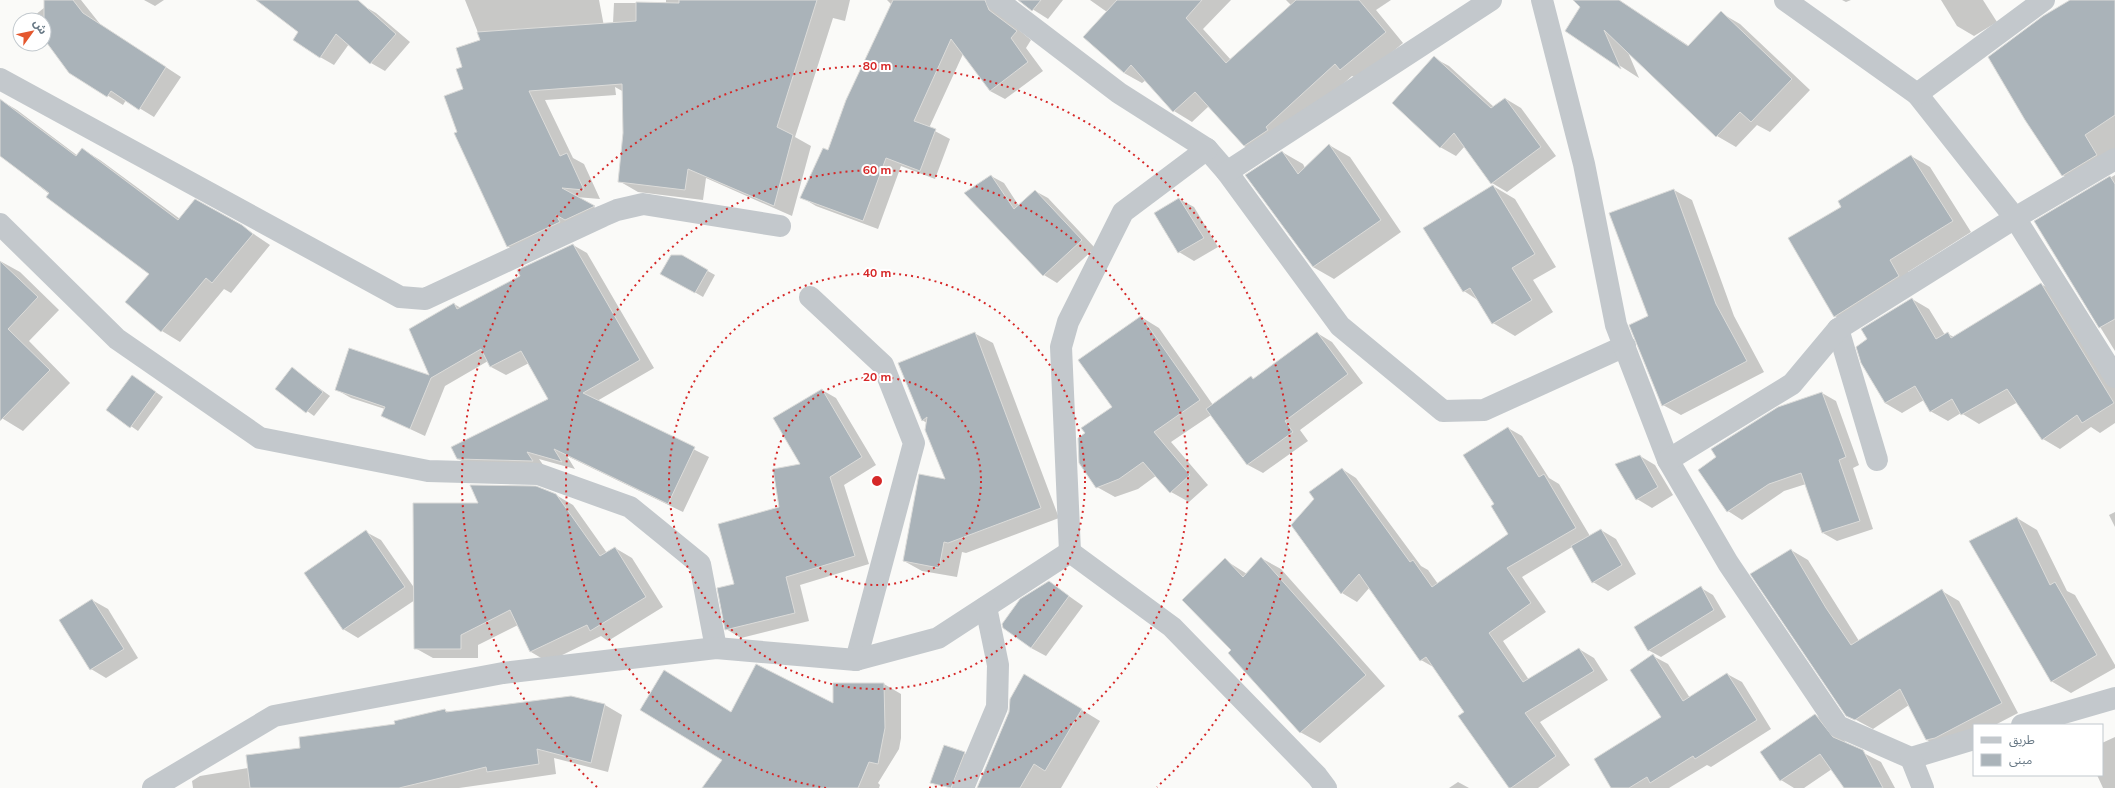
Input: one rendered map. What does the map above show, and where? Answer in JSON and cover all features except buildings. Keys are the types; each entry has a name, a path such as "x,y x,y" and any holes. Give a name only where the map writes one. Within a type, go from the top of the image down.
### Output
{"street":[{"path":"997,0 1119,93 1206,149 1226,172 1340,326 1443,411 1484,410 1625,346"},
{"path":"1226,172 1491,0"},
{"path":"1542,0 1584,164 1616,325 1668,460 1728,563 1838,726 1911,758 1973,739"},
{"path":"1785,0 1917,94 2015,218 2115,377"},
{"path":"1917,94 2044,0"},
{"path":"0,79 400,297 425,299 603,216 617,210 643,204 780,226"},
{"path":"1070,552 1061,347 1068,322 1123,212 1206,149"},
{"path":"1668,460 1792,384 1838,329 2015,218 2115,159"},
{"path":"0,224 117,339 260,438 428,471 538,474 630,507 700,564 716,648"},
{"path":"810,297 883,365 914,443 856,660"},
{"path":"1838,329 1877,460"},
{"path":"153,788 274,716 504,673 716,648 856,660 938,638 1070,552"},
{"path":"1070,552 1172,627 1317,776 1326,788"},
{"path":"963,788 997,707 998,666 986,607"},
{"path":"2025,724 2115,698"},
{"path":"1911,758 1923,788"}]}
